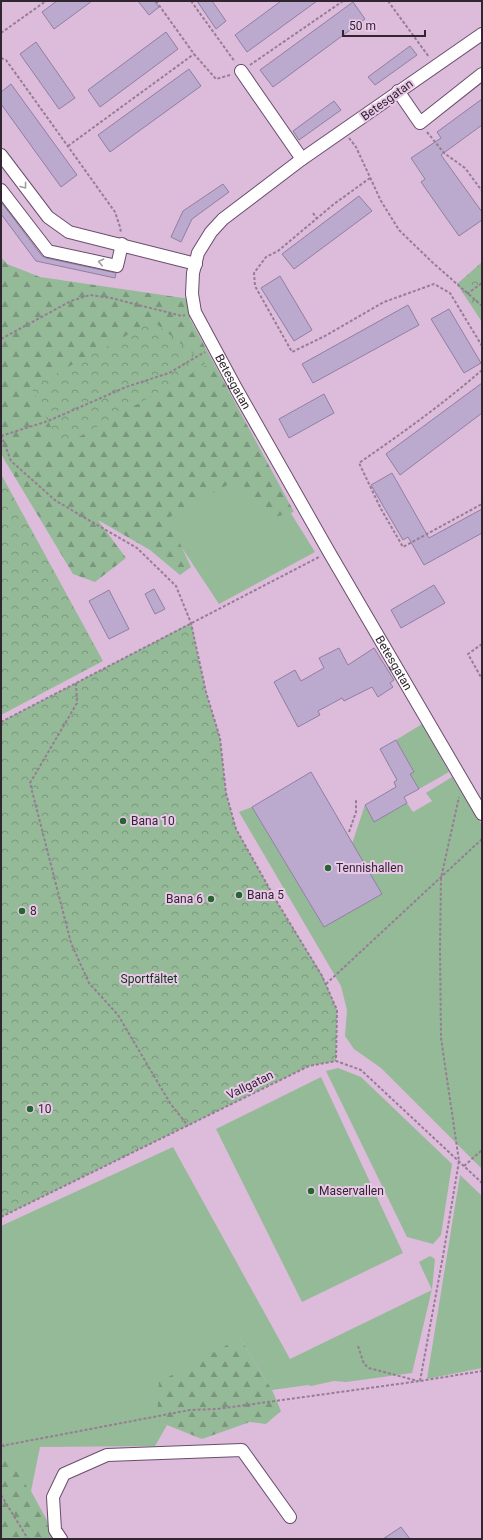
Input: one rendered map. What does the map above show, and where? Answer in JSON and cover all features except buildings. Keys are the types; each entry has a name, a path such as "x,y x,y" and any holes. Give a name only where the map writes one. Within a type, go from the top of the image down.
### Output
{"street":[{"name":"Betesgatan","path":"482,34 435,65 302,159 223,219 211,232 198,253 193,273 192,294 195,312 329,552 337,573 482,814"},
{"path":"241,72 302,159"},
{"path":"398,91 420,124 482,74"},
{"path":"1,155 48,217 59,226 70,232 196,264"},
{"path":"1,190 48,251 117,266 122,244"},
{"path":"61,1539 55,1530 53,1497 64,1474 107,1455 242,1450 290,1517"}],"path":[{"path":"1,33 46,1"},
{"path":"156,1 194,54 216,79 241,72 343,1"},
{"path":"191,1 241,72"},
{"path":"388,1 435,65"},
{"path":"68,146 194,54"},
{"path":"1,58 6,60 115,212 120,226 122,244"},
{"path":"420,124 444,153 465,168 482,190"},
{"path":"343,131 356,147 381,201 399,230 467,294 482,306"},
{"path":"370,178 334,204 278,251 266,257 254,273 255,286 292,352 325,336 384,302 434,284 450,293 482,346"},
{"path":"313,214 317,219"},
{"path":"467,294 482,283"},
{"path":"1,339 71,301 90,295 111,298 182,316 195,312"},
{"path":"213,346 169,373 126,387 48,421 1,436 11,461 56,501 137,548 176,586 191,623 206,692 220,738 226,793 236,829 326,984 337,1010 336,1061"},
{"path":"482,370 403,433 359,463 381,509 403,547 482,504"},
{"path":"1,722 329,552"},
{"path":"482,644 468,654 482,679"},
{"path":"76,683 76,703 30,783 71,943 88,983 118,1015 170,1103 188,1126"},
{"path":"420,1381 444,1256 459,1161 441,1038 440,949 441,878 463,781"},
{"path":"349,832 356,812 356,800"},
{"path":"326,984 482,839"},
{"name":"Vallgatan","path":"1,1217 309,1066 336,1061 362,1070 482,1183"},
{"path":"464,1166 482,1150"},
{"path":"358,1346 364,1364 369,1368 420,1381"},
{"path":"1,1446 190,1410 217,1409 482,1371"},
{"path":"1,1495 28,1539"}],"green space":[{"path":"1,257 7,264 40,277 190,299 190,319 294,512 271,518 238,479 168,518 191,567 180,575 150,550 98,520 126,558 95,582 73,574 1,454"},
{"path":"482,262 482,322 457,284"},
{"path":"153,321 207,365 61,447 31,387"},
{"path":"259,462 315,552 219,604 161,516"},
{"path":"1,474 103,661 1,715"},
{"name":"Sportfältet","path":"191,623 206,692 220,738 226,793 236,829 277,902 322,975 337,1010 336,1061 309,1066 1,1217 1,722"},
{"path":"422,724 449,772 419,789 410,774 414,772 396,740"},
{"path":"452,777 482,825 482,1169 381,1068 354,1049 345,1036 347,1010 341,986 239,812 252,807 324,927 365,805 374,821 407,803 413,812 432,801 426,793"},
{"path":"338,1068 361,1077 452,1164 441,1235 433,1244 407,1237 326,1071"},
{"name":"Maservallen","path":"321,1077 403,1253 302,1302 216,1129"},
{"path":"173,1147 290,1359 432,1290 412,1373 346,1382 334,1381 311,1386 308,1385 272,1390 240,1338 157,1420 167,1425 155,1446 40,1447 31,1491 57,1539 1,1539 1,1226"},
{"path":"460,1175 482,1196 482,1368 427,1379"},
{"path":"430,1256 435,1259 432,1290 419,1262"},
{"path":"240,1338 272,1390 281,1411 266,1424 250,1422 202,1439 157,1421 159,1382"},
{"path":"1,1439 55,1539 8,1539 1,1529"}],"place":[{"name":"Bana 10","path":"123,821"},
{"name":"Tennishallen","path":"328,868"},
{"name":"Bana 5","path":"239,895"},
{"name":"Bana 6","path":"211,899"},
{"name":"8","path":"22,911"},
{"name":"10","path":"30,1109"},
{"name":"Maservallen","path":"311,1191"}]}
